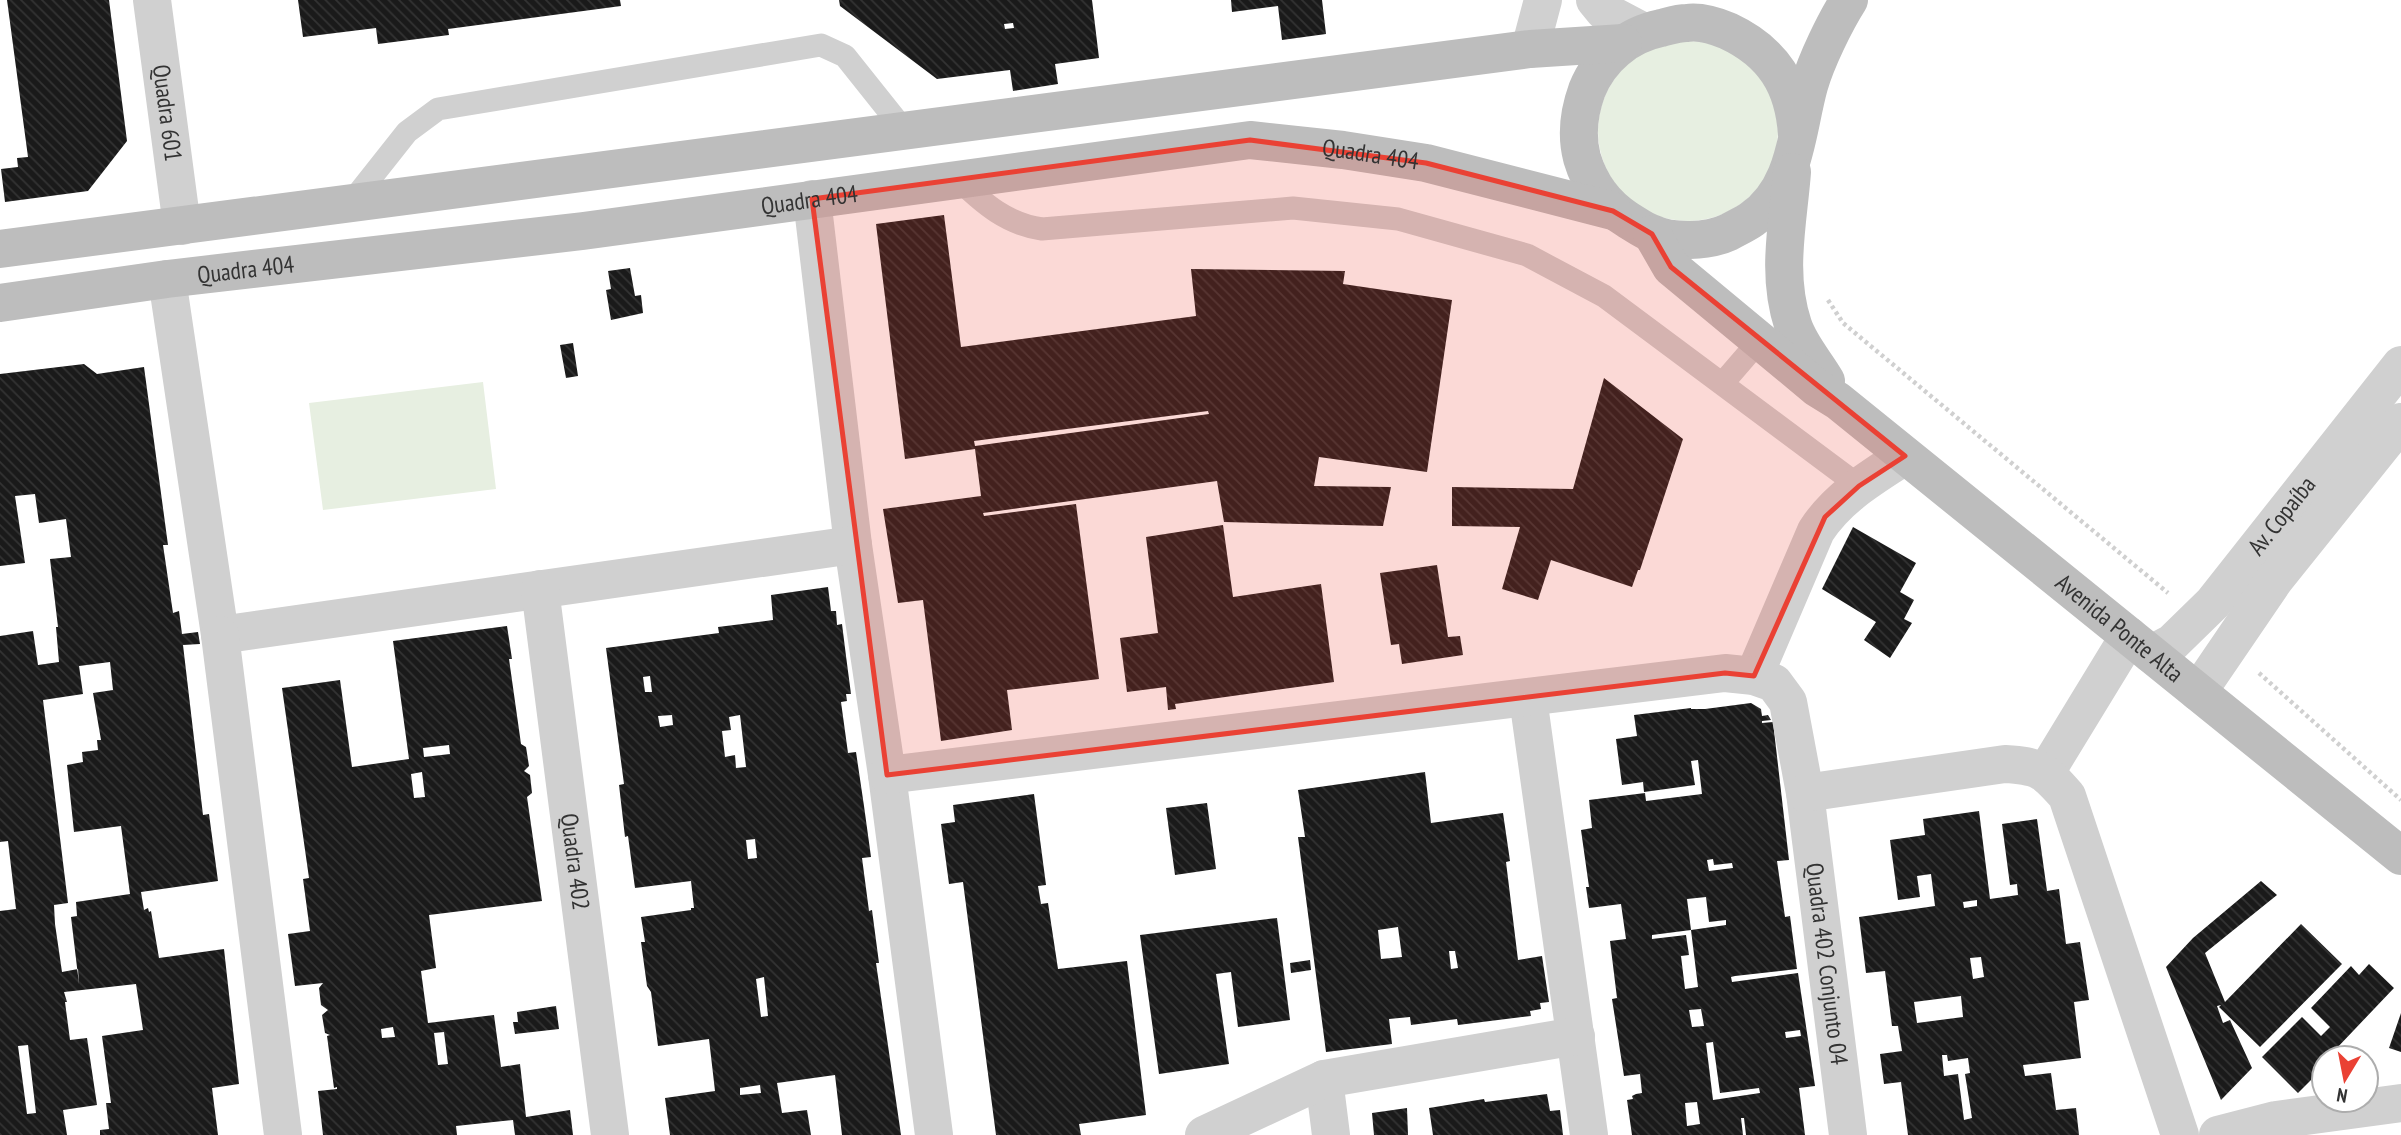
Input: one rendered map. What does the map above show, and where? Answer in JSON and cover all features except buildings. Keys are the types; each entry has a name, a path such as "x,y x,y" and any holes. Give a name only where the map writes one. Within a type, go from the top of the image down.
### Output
{"main road":[{"path":"0,249 1633,37 1689,22 1732,0"},
{"path":"1633,37 1605,59 1591,79 1583,101 1578,125 1586,172 1597,192 1613,211 1652,234 1687,240 1722,235 1753,219 1778,193 1795,148 1810,82 1849,0"},
{"path":"1689,22 1719,27 1746,39 1769,58 1786,83 1796,111 1795,148"},
{"name":"Quadra 404","path":"0,303 167,279 583,231 1250,140 1343,150 1426,163 1613,211"},
{"name":"Avenida Ponte Alta","path":"1795,148 1786,218 1785,293 1798,337 1838,401"},
{"path":"573,175 583,231"},
{"name":"Avenida Ponte Alta","path":"1652,234 1671,267 1817,388 1838,401 2401,856"}],"street":[{"name":"Quadra 601","path":"152,0 182,226"},
{"path":"1530,49 1543,0"},
{"path":"1595,0 1633,37"},
{"path":"812,199 853,545 887,775 934,1135"},
{"path":"167,279 220,635 283,1135"},
{"name":"Av. Copaíba","path":"2140,645 2172,643 2213,603 2401,365"},
{"name":"Av. Copaíba","path":"2198,692 2275,579 2401,422"},
{"path":"887,775 1725,673 1754,676 1816,531 1839,502 1905,456"},
{"path":"220,635 853,545"},
{"name":"Quadra 402","path":"540,589 610,1135"},
{"path":"2046,772 2140,645"},
{"name":"Quadra 402 Conjunto 04","path":"1754,676 1774,683 1788,702 1805,793 1848,1135"},
{"path":"1528,698 1589,1135"},
{"path":"1805,793 2005,764 2023,765 2046,772 2067,796 2180,1135"},
{"path":"1204,1135 1324,1079 1576,1036"},
{"path":"1324,1079 1331,1135"},
{"path":"2218,1135 2276,1120 2401,1103"}],"lane":[{"path":"350,204 407,132 438,109 821,46 845,56 904,130"},
{"path":"959,180 988,208 1023,226 1042,229 1293,208 1398,219 1527,255 1604,296 1859,486"},
{"path":"1723,384 1760,340"}],"path":[{"path":"1822,289 1843,323 2197,619"},
{"path":"2229,647 2401,800"}],"highlighted area":[{"path":"1250,140 1426,163 1613,211 1652,234 1671,267 1905,456 1859,486 1825,517 1754,676 1725,673 887,775 812,199"}],"shaded area":[{"path":"1688,41 1722,48 1738,56 1751,68 1763,81 1771,97 1778,131 1771,165 1763,181 1751,194 1738,206 1722,214 1688,221 1654,214 1638,206 1625,194 1613,181 1605,165 1598,131 1605,97 1613,81 1625,68 1638,56 1654,48"},
{"path":"483,382 496,489 323,510 309,403"}]}
